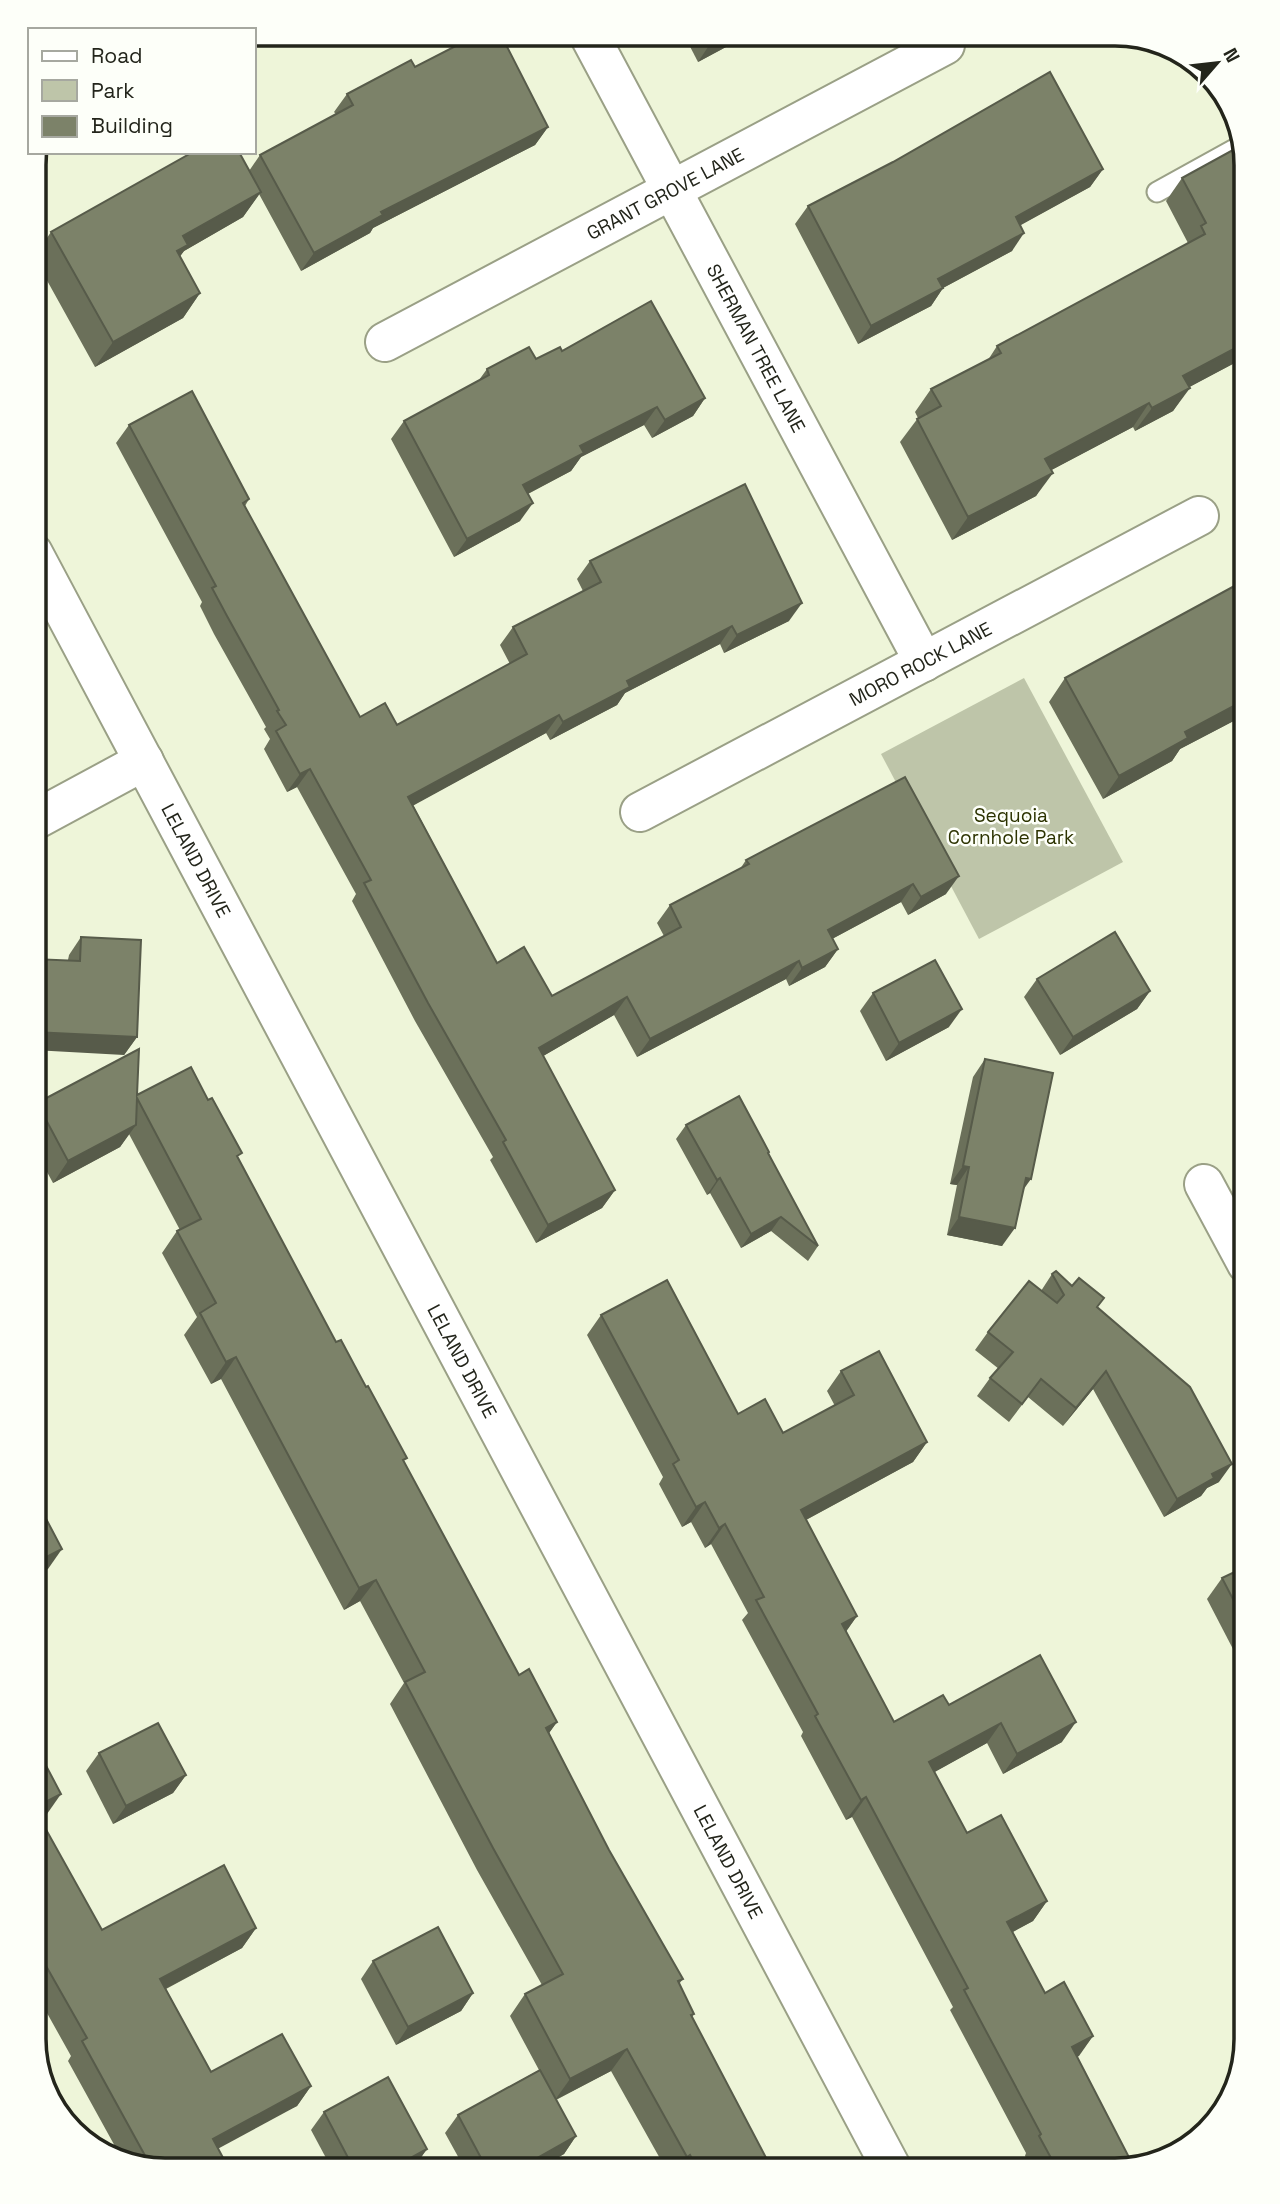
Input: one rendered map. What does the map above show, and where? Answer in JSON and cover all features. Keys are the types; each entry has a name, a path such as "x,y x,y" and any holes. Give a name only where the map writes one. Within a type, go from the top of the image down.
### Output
{"street":[{"name":"SHERMAN TREE LANE","path":"595,46 924,662"},
{"name":"GRANT GROVE LANE","path":"385,342 944,46"},
{"name":"MORO ROCK LANE","path":"640,812 1199,516"},
{"name":"LELAND DRIVE","path":"46,577 885,2158"},
{"path":"46,814 144,761"},
{"path":"1204,1184 1234,1240"}],"lane":[{"path":"1157,192 1233,150"}],"green space":[{"name":"Sequoia Cornhole Park","path":"1024,678 1123,862 979,939 881,754"}],"building":[{"path":"456,46 507,46 548,127 381,212 383,215 314,253 260,155 353,105 347,94 411,60 415,67"},
{"path":"1050,72 1103,169 1016,217 1024,233 938,279 943,288 871,326 808,206 893,162"},
{"path":"1233,150 1234,349 1183,376 1190,388 1152,408 1149,403 1045,459 1053,473 968,517 917,419 941,406 931,389 1001,353 997,346 1205,234 1201,226 1206,223 1182,178"},
{"path":"189,154 240,154 261,192 183,236 188,245 177,251 200,293 113,342 51,232"},
{"path":"651,301 705,398 665,420 657,407 580,446 584,453 523,485 533,503 467,539 404,421 489,375 487,369 529,347 536,359 560,347 562,351"},
{"path":"192,391 249,499 243,503 360,717 385,703 397,725 527,654 513,627 601,582 590,561 745,484 802,603 737,635 732,626 627,681 630,687 563,722 559,715 408,797 497,963 524,947 552,996 681,927 670,905 749,864 746,860 905,777 959,876 921,897 913,884 828,930 838,949 802,968 799,961 650,1039 627,997 539,1048 615,1190 548,1225 503,1142 506,1140 364,883 371,880 310,769 300,774 276,731 286,725 277,711 279,710 212,588 216,586 129,425"},
{"path":"1234,586 1234,706 1185,732 1188,738 1119,776 1065,678"},
{"path":"1115,932 1150,991 1073,1037 1037,979"},
{"path":"81,937 141,940 137,1037 46,1033 46,960 80,961"},
{"path":"935,960 962,1009 899,1043 873,993"},
{"path":"139,1049 137,1095 191,1067 208,1100 212,1098 242,1153 237,1156 336,1342 341,1340 407,1458 403,1460 519,1675 529,1669 557,1722 546,1728 609,1850 683,1979 678,1981 694,2014 691,2015 766,2158 687,2157 627,2049 570,2079 525,1994 563,1974 405,1682 425,1672 376,1580 359,1588 236,1357 226,1362 200,1313 216,1303 177,1231 201,1219 137,1098 136,1125 68,1161 46,1120 46,1098"},
{"path":"985,1059 1053,1073 1031,1179 1026,1178 1015,1228 959,1217 969,1167 963,1166"},
{"path":"739,1096 818,1246 781,1217 751,1234 686,1125"},
{"path":"1056,1271 1072,1286 1079,1278 1104,1298 1097,1307 1190,1387 1232,1464 1212,1474 1214,1478 1177,1499 1106,1371 1076,1408 1041,1379 1022,1404 990,1378 1013,1352 988,1332 1029,1281 1057,1303 1064,1295 1052,1274"},
{"path":"667,1280 738,1414 765,1399 783,1433 854,1395 841,1371 879,1351 927,1442 801,1510 857,1616 842,1624 894,1722 943,1695 949,1705 1040,1655 1076,1722 1017,1754 1001,1723 929,1762 967,1833 1001,1815 1047,1901 1007,1922 1045,1993 1064,1982 1093,2036 1072,2047 1129,2157 1051,2158 1039,2136 1041,2134 964,1990 968,1988 866,1797 861,1800 815,1716 818,1714 756,1600 764,1597 725,1524 719,1528 705,1502 696,1507 673,1464 679,1460 601,1315"},
{"path":"46,1519 62,1549 46,1557"},
{"path":"1234,1572 1234,1601 1222,1578"},
{"path":"158,1723 186,1775 126,1806 99,1753"},
{"path":"46,1766 61,1794 46,1802"},
{"path":"46,1830 102,1930 224,1865 256,1928 160,1979 211,2072 282,2034 311,2086 213,2139 223,2158 146,2157 82,2041 87,2038 46,1966"},
{"path":"438,1927 473,1993 408,2027 373,1961"},
{"path":"540,2070 576,2136 537,2158 481,2158 458,2115"},
{"path":"388,2077 427,2149 411,2158 348,2158 324,2112"}]}
